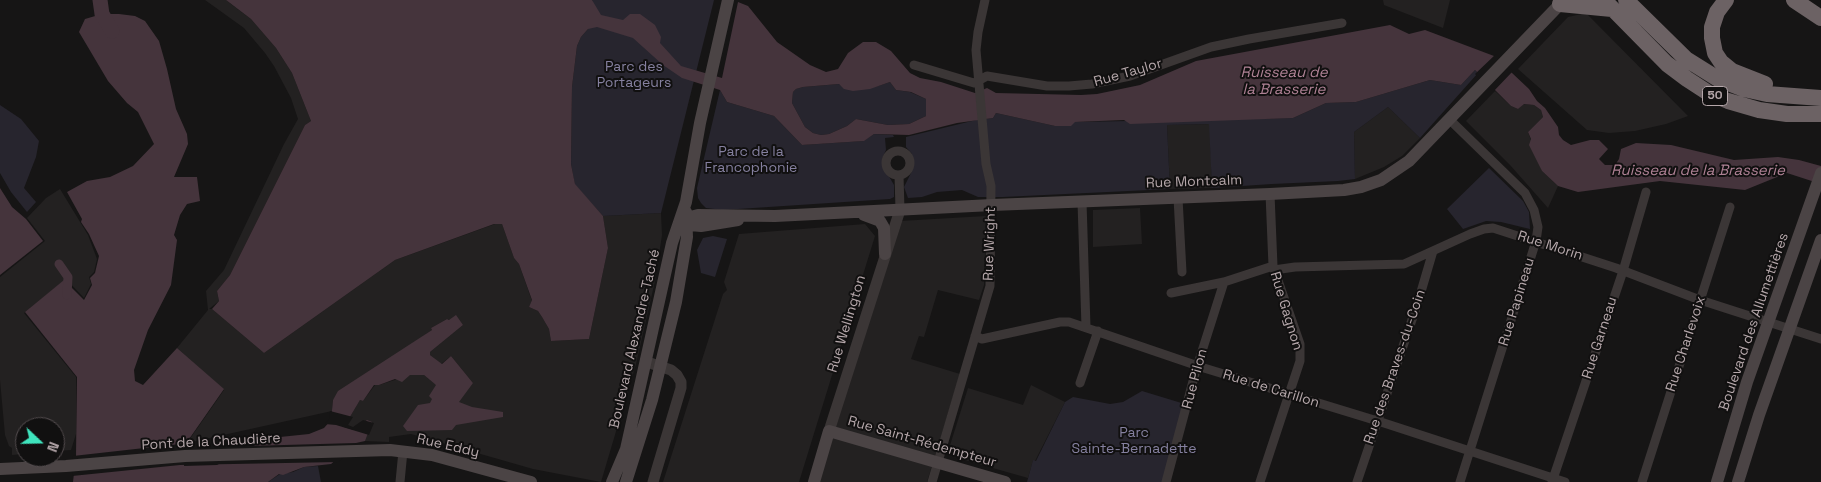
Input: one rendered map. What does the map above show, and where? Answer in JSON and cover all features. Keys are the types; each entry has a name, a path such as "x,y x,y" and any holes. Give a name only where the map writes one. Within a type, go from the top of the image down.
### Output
{"highway":[{"path":"1726,0 1715,16 1712,32 1713,48 1721,62 1728,69 1742,76 1817,98"},
{"path":"1794,0 1821,18"},
{"path":"1562,2 1614,3"},
{"name":"50","path":"1614,3 1710,75 1758,93 1785,97 1817,98"},
{"name":"50","path":"1614,3 1674,69 1694,84 1714,95 1737,104 1766,111 1787,114 1821,114"}],"main road":[{"name":"Boulevard Alexandre-Taché","path":"612,482 626,449 672,243 683,222 694,148 728,0"},
{"name":"Rue Montcalm","path":"683,222 698,216 750,217 1350,189 1382,180 1409,161 1562,2"},
{"name":"Boulevard des Allumettières","path":"1717,482 1747,382 1821,173"},
{"path":"857,212 880,222 884,228 885,254"},
{"name":"Boulevard Alexandre-Taché","path":"626,482 652,400 677,300 686,237 683,222"},
{"path":"1738,482 1821,240"},
{"name":"Rue Saint-Rédempteur","path":"830,431 1005,482"},
{"name":"Rue Wellington","path":"814,482 830,431"},
{"name":"Rue Eddy","path":"356,452 403,451 432,455 531,482"},
{"name":"Pont de la Chaudière","path":"0,469 67,466 185,456 356,452"}],"street":[{"name":"Rue Wright","path":"932,482 990,286 991,186 986,164 976,41 985,0"},
{"name":"Rue Taylor","path":"914,65 979,84 987,76 1046,86 1092,84 1130,76 1211,47 1248,38 1342,23"},
{"name":"Rue Papineau","path":"1450,120 1524,193 1536,216 1538,227 1536,241 1460,482"},
{"name":"Rue Wellington","path":"830,431 900,210 899,175"},
{"name":"Rue Garneau","path":"1552,480 1622,271 1646,192"},
{"name":"Rue Gagnon","path":"1260,482 1300,361 1300,344 1273,268 1270,194"},
{"path":"1178,198 1182,272"},
{"path":"1082,202 1086,327"},
{"name":"Rue Charlevoix","path":"1642,482 1730,207"},
{"name":"Rue Morin","path":"1170,293 1224,282 1273,268 1404,264 1470,234 1488,228 1536,241 1700,300 1821,339"},
{"name":"Rue des Braves-du-Coin","path":"1357,482 1433,251"},
{"name":"Rue Pilon","path":"1166,480 1198,365 1224,282"},
{"name":"Rue de Carillon","path":"975,336 982,338 1065,321 1290,395 1470,450 1552,480 1565,482"},
{"path":"1080,383 1098,331"},
{"path":"646,362 671,370 677,374 681,382 681,388 653,482"},
{"path":"400,482 403,451"}],"shaded area":[{"path":"205,0 226,0 251,19 276,48 292,73 311,121 305,125 230,275 217,291 219,301 209,309 212,309 264,353 395,260 495,224 502,224 532,301 529,307 538,311 542,317 549,329 551,341 589,339 608,248 603,216 661,213 662,235 655,281 636,364 601,482 533,469 411,434 389,437 389,442 365,441 354,430 344,427 360,400 363,401 375,385 410,375 424,375 435,384 473,383 451,356 441,364 430,355 430,352 463,325 447,319 431,328 432,330 333,400 332,411 187,443 224,390 177,348 208,310 206,291 224,270 284,144 298,119 291,98 265,53 244,28"},
{"path":"1383,0 1450,0 1443,28 1384,5"},
{"path":"1586,13 1688,116 1666,124 1635,131 1609,133 1587,130 1518,69 1568,17"},
{"path":"1495,91 1511,106 1518,109 1523,104 1534,105 1541,110 1543,117 1528,132 1542,171 1558,186 1548,208 1510,165 1466,121"},
{"path":"1388,107 1420,138 1402,156 1384,167 1355,179 1354,132"},
{"path":"1210,124 1212,188 1170,189 1167,125"},
{"path":"60,189 88,235 97,259 94,272 89,277 91,284 84,298 66,279 24,313 76,377 76,434 71,450 65,450 65,417 15,417 15,455 12,455 12,448 9,446 5,435 0,380 0,277 45,241 27,218 46,198"},
{"path":"1140,208 1142,244 1093,247 1093,210"},
{"path":"986,216 984,285 979,300 938,290 924,337 919,336 911,359 960,374 927,482 818,482 900,221"},
{"path":"865,224 875,236 799,482 663,482 723,294 727,290 724,282 739,234"},
{"path":"1031,385 1065,402 1035,461 1033,461 1028,478 947,455 968,388 1023,405"}],"green space":[{"name":"Parc des Portageurs","path":"592,0 714,0 661,213 603,216 575,185 571,164 572,87 577,46 581,37 588,29 594,6"},
{"path":"1475,70 1478,73 1420,138 1388,107 1354,132 1355,179 1212,188 1209,124 1167,125 1170,189 1003,197 978,197 962,190 937,192 922,197 908,198 904,187 912,171 912,154 906,147 906,137 976,120 993,118 996,113 1055,126 1070,126 1074,122 1293,118 1326,103 1356,102 1430,80 1461,85"},
{"path":"890,82 896,90 910,92 926,99 926,116 909,124 888,125 856,119 847,126 829,134 821,135 813,133 805,127 792,103 793,92 803,87 839,84 849,89 878,86"},
{"name":"Parc de la Francophonie","path":"720,90 727,102 774,116 802,145 863,141 874,134 893,135 894,137 885,138 886,150 882,159 883,166 894,185 894,197 890,199 723,210 706,208 698,198 697,188"},
{"path":"0,105 21,119 39,141 36,157 24,188 36,202 27,212 11,192 0,173"},
{"path":"1489,168 1523,201 1529,212 1530,229 1501,222 1486,221 1463,229 1447,209"},
{"path":"713,236 727,239 715,277 701,273 697,250 703,238"},
{"name":"Parc Sainte-Bernadette","path":"1142,391 1188,405 1164,482 1027,482 1033,460 1036,461 1065,402 1073,397 1110,404 1123,402"},
{"path":"318,466 321,482 268,482 280,474 293,472 304,467"}],"water":[{"name":"Ruisseau de la Brasserie","path":"226,0 592,0 601,15 623,20 630,14 640,14 655,25 661,37 660,43 681,66 722,78 738,2 748,6 777,42 810,65 826,72 838,69 848,53 863,42 876,42 891,51 910,73 920,78 941,82 975,93 987,88 996,93 1081,95 1097,94 1140,85 1196,61 1390,25 1409,34 1425,30 1494,56 1529,89 1537,101 1545,108 1558,127 1559,135 1563,140 1571,145 1590,140 1599,140 1608,149 1599,159 1605,165 1615,165 1619,159 1621,149 1636,143 1671,145 1734,160 1778,157 1799,160 1821,166 1821,184 1787,173 1745,190 1660,181 1578,192 1558,186 1542,171 1529,145 1531,139 1528,132 1543,117 1541,110 1534,105 1524,104 1518,109 1511,106 1475,70 1461,85 1430,80 1356,102 1326,103 1293,118 1130,124 1124,120 1075,122 1071,126 1055,126 996,113 993,118 957,123 909,135 874,134 864,141 802,145 774,116 727,102 720,90 682,78 663,65 633,38 597,27 588,29 581,37 577,46 572,87 571,164 575,184 603,216 608,248 589,339 551,341 549,329 542,317 538,311 529,307 532,300 502,224 494,224 395,260 264,353 212,309 219,301 217,291 230,275 305,125 311,121 292,73 276,48 251,19","holes":["890,82 896,90 911,92 926,99 926,116 909,124 888,125 856,119 847,126 829,134 821,135 813,133 805,127 792,103 793,92 803,87 839,84 844,89 853,91 870,89"]},
{"path":"102,14 135,16 145,21 159,41 176,109 187,134 188,144 174,177 197,177 200,201 187,204 180,215 174,235 177,240 171,285 148,330 134,370 135,381 143,385 177,348 224,389 187,442 184,466 217,465 255,445 280,437 309,434 324,428 331,420 333,400 338,391 432,330 431,328 456,315 463,325 430,352 430,355 442,364 451,356 473,383 459,402 472,407 503,412 503,417 456,425 452,430 407,431 403,426 418,405 430,403 432,399 429,396 436,385 424,375 410,375 402,382 395,379 374,385 363,401 360,400 344,427 354,430 367,420 372,422 365,441 356,443 331,464 304,467 283,475 279,474 268,482 73,482 76,456 77,377 25,312 64,280 84,300 92,285 90,278 95,273 99,256 67,192 87,181 110,177 133,166 154,144 138,112 127,103 108,81 79,32 85,19"},
{"path":"0,188 12,207 26,219 43,241 0,275"}],"pier":[{"path":"1496,54 1513,71 1493,92 1475,74"},
{"path":"330,411 353,417 348,425 353,427 363,420 374,423 369,435 336,425 325,424 329,419"},
{"path":"189,443 187,464 216,463 248,446 356,443 356,447 338,462 180,465 72,476 73,456"}],"waterway":[{"path":"100,0 102,14 112,31"},
{"path":"59,264 68,277 67,295"}]}
